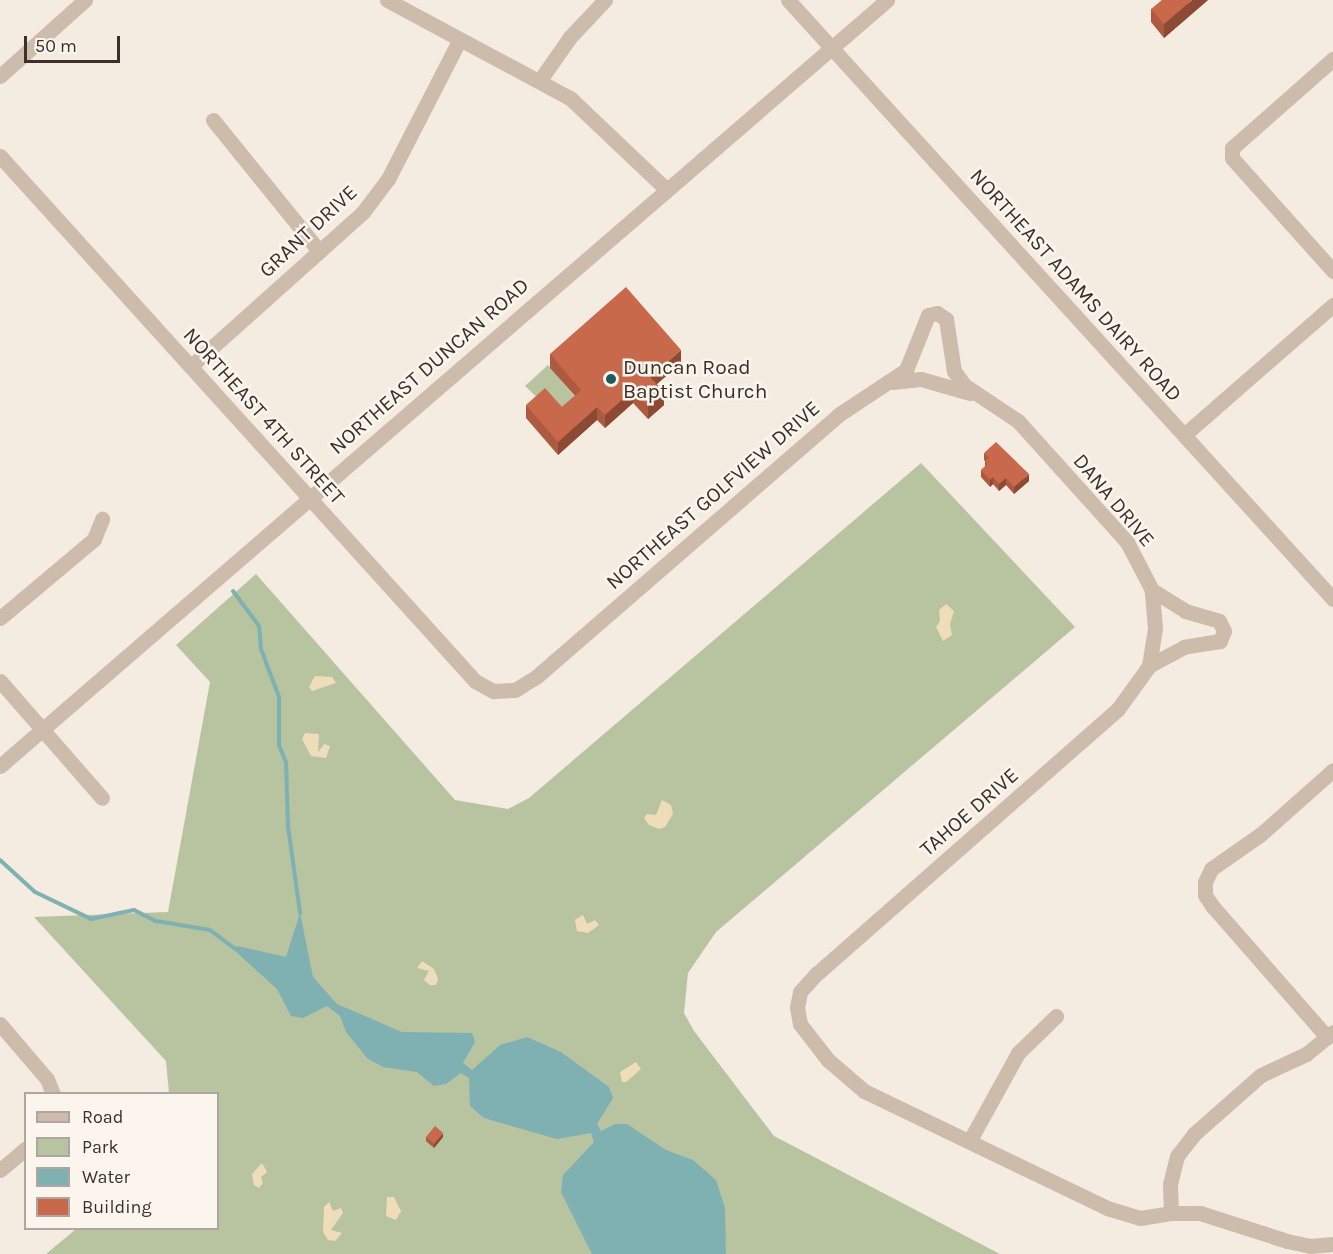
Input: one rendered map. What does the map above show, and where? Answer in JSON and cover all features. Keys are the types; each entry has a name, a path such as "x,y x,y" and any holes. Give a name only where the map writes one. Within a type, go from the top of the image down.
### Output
{"street":[{"path":"0,76 85,0"},
{"path":"540,80 570,37 605,0"},
{"name":"NORTHEAST ADAMS DAIRY ROAD","path":"788,0 1333,599"},
{"name":"NORTHEAST DUNCAN ROAD","path":"0,766 665,188 887,0"},
{"path":"393,1 459,41 540,80 595,118 665,188"},
{"name":"GRANT DRIVE","path":"190,366 363,212 388,179 459,41"},
{"path":"1333,59 1229,146 1232,159 1333,271"},
{"path":"213,120 319,251"},
{"name":"NORTHEAST 4TH STREET","path":"0,156 475,681 493,691 504,693"},
{"path":"1184,435 1333,305"},
{"name":"DANA DRIVE","path":"928,315 937,313 946,319 954,371 981,398 1018,421 1113,526 1141,564 1152,590"},
{"name":"NORTHEAST GOLFVIEW DRIVE","path":"504,693 536,677 838,415 906,370 914,356 928,315"},
{"name":"DANA DRIVE","path":"890,382 930,381 981,398"},
{"path":"0,618 94,539 102,519"},
{"name":"TAHOE DRIVE","path":"970,1140 864,1091 828,1060 801,1024 797,1007 807,982 1118,709 1149,666 1184,647 1220,641 1224,631 1215,620 1166,602 1152,590"},
{"name":"TAHOE DRIVE","path":"1149,666 1155,628 1152,590"},
{"path":"0,681 102,798"},
{"path":"1171,1212 1170,1184 1177,1156 1194,1134 1262,1075 1306,1054 1330,1034 1213,907 1206,895 1205,882 1211,869 1261,834 1333,770"},
{"path":"1056,1016 1013,1061 970,1140 1107,1208 1140,1218 1171,1212 1200,1213 1310,1246 1333,1244"},
{"path":"0,1024 39,1069 52,1092"},
{"path":"0,1170 24,1150"}],"green space":[{"path":"548,365 581,404 562,421 525,386"},
{"path":"921,463 1075,627 716,932 688,973 684,1013 694,1031 774,1136 1000,1254 46,1254 75,1230 219,1230 219,1092 169,1092 166,1061 34,917 168,912 210,682 176,645 256,574 455,800 508,809 529,798"}],"sand":[{"path":"946,604 954,611 950,624 952,635 943,641 936,627 940,621 939,610"},
{"path":"315,676 332,677 336,683 312,691 309,687"},
{"path":"305,733 319,734 318,752 324,744 330,746 326,758 311,756 302,739"},
{"path":"662,800 671,805 673,814 665,827 659,829 649,825 644,818 647,814 656,815"},
{"path":"583,915 587,924 595,920 599,925 588,933 577,931 575,920"},
{"path":"422,961 434,969 438,979 436,985 430,985 424,980 429,971 417,968"},
{"path":"636,1062 641,1069 626,1082 622,1082 620,1072"},
{"path":"262,1163 267,1172 261,1177 263,1183 259,1188 254,1185 252,1174"},
{"path":"387,1197 394,1197 401,1211 396,1220 386,1216"},
{"path":"329,1202 333,1211 341,1208 343,1213 331,1230 342,1233 335,1241 328,1240 323,1232 324,1207"}],"water":[{"path":"300,913 313,977 337,1004 402,1032 472,1033 475,1042 463,1063 472,1070 500,1045 527,1037 561,1052 609,1087 613,1098 597,1124 601,1131 615,1124 627,1124 666,1150 693,1160 716,1180 725,1208 726,1254 592,1254 561,1192 563,1175 594,1142 591,1133 557,1139 484,1118 470,1106 469,1078 461,1073 446,1084 434,1086 417,1072 383,1067 367,1058 346,1032 340,1016 327,1006 303,1018 291,1016 277,989 234,950 237,946 286,957"}],"building":[{"path":"1162,0 1192,0 1164,24 1151,9"},
{"name":"Duncan Road Baptist Church","path":"626,287 681,350 650,377 664,392 648,406 633,390 605,415 597,407 558,442 526,405 545,388 562,407 581,390 550,354"},
{"path":"996,442 1029,474 1014,487 1006,478 999,484 993,477 990,480 981,470 989,458 984,453"},
{"path":"435,1126 443,1133 434,1144 426,1137"}],"waterway":[{"path":"233,591 259,626 261,649 279,697 279,745 286,762 288,826 300,913"},
{"path":"0,860 35,892 91,919 134,910 156,921 210,930 235,949"}],"place":[{"name":"Duncan Road Baptist Church","path":"611,379"}]}
